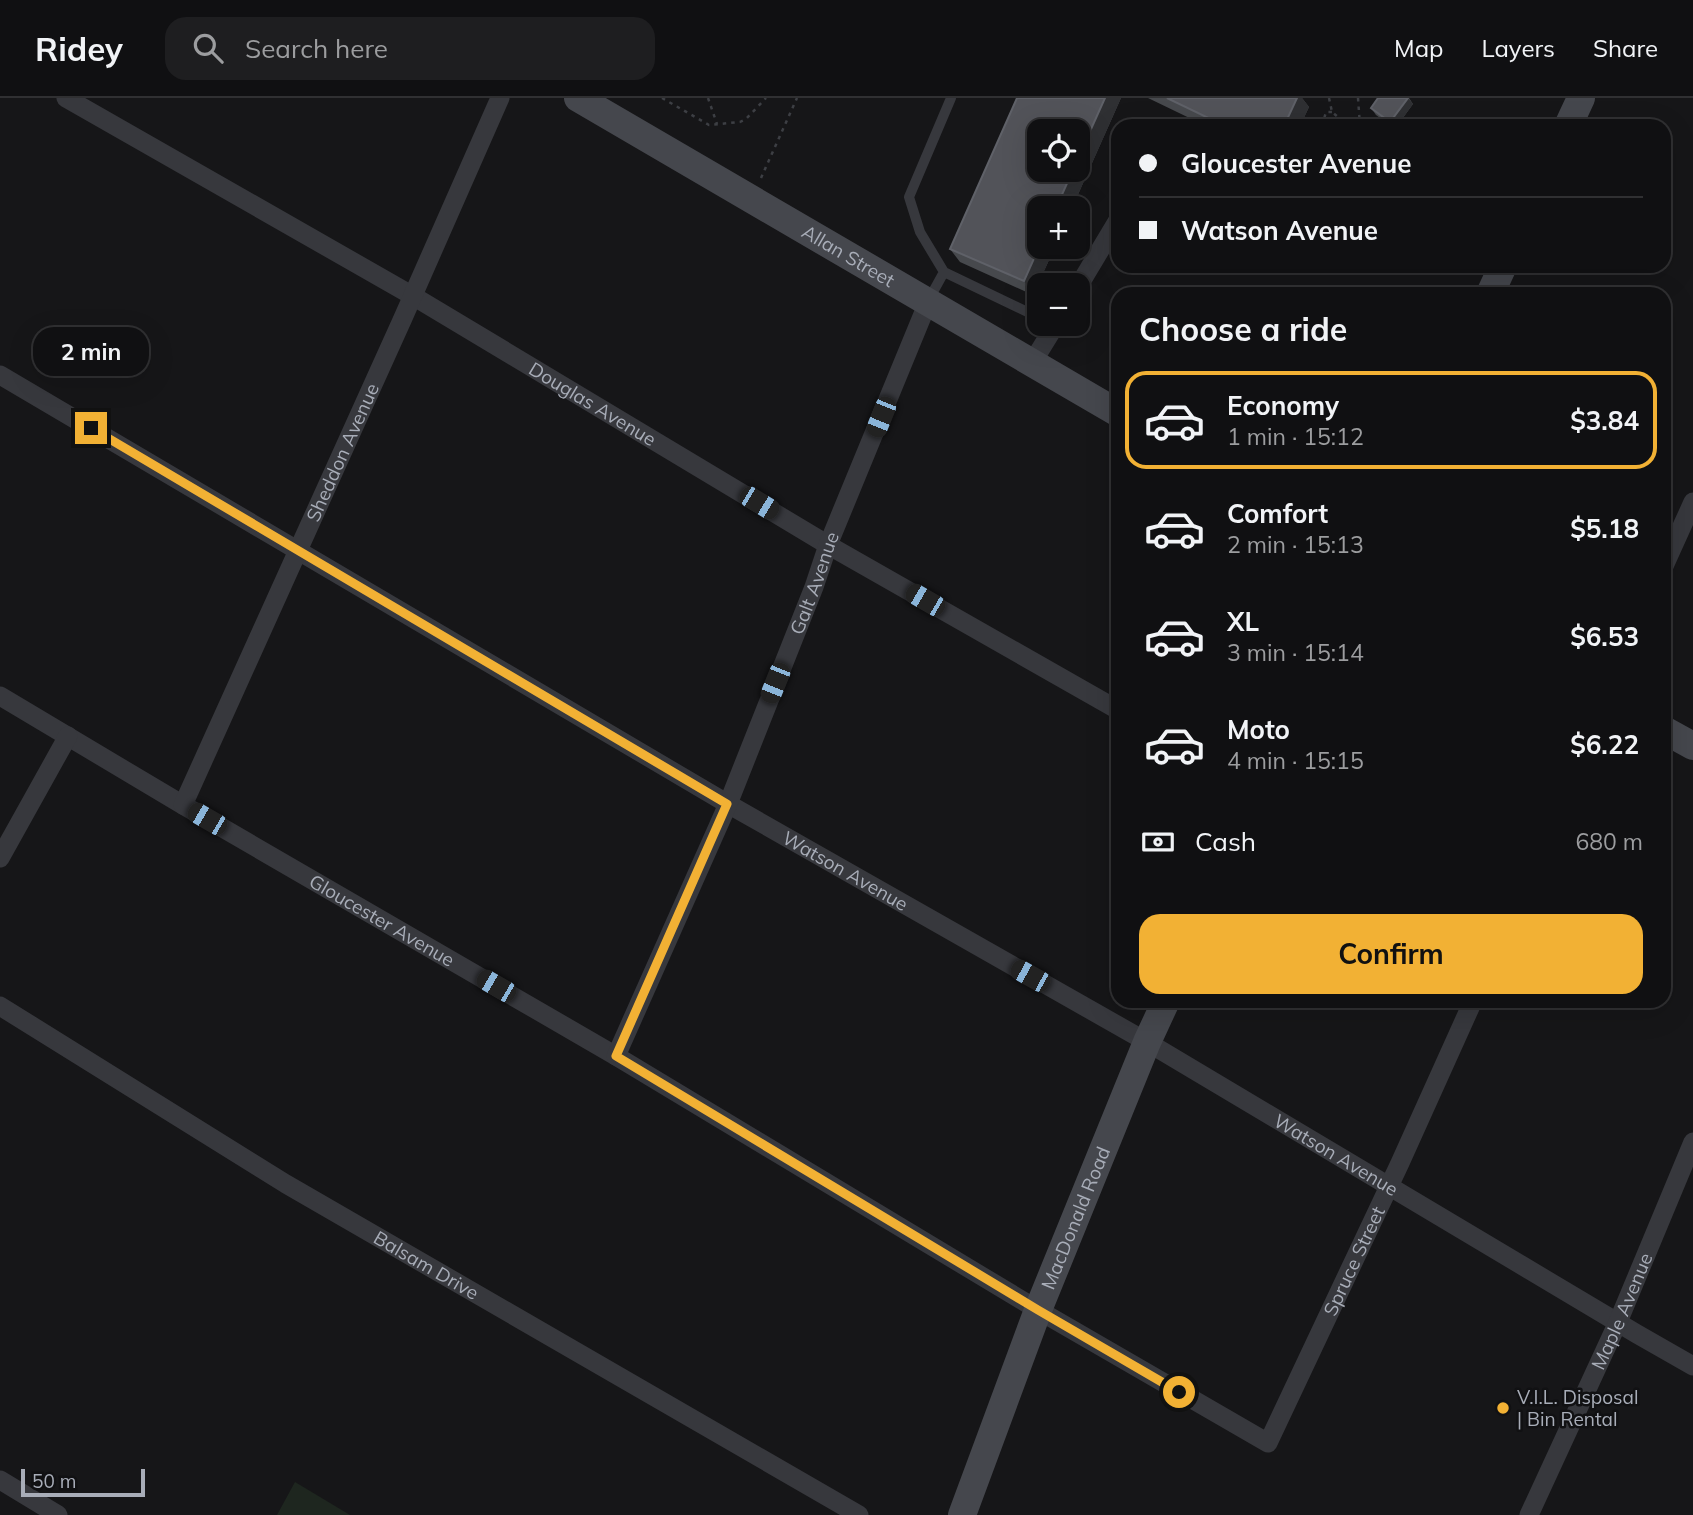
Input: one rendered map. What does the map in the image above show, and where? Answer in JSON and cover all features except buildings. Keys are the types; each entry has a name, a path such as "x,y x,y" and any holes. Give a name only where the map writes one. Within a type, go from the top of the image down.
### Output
{"street":[{"name":"Douglas Avenue","path":"66,98 413,296 828,545 1111,706"},
{"name":"Sheddon Avenue","path":"183,805 500,98"},
{"name":"Allan Street","path":"578,98 1111,409"},
{"path":"1571,119 1581,98"},
{"path":"1086,273 1111,232"},
{"name":"Galt Avenue","path":"616,1056 727,804 814,587 828,545 928,302"},
{"path":"1032,363 1045,336"},
{"name":"Watson Avenue","path":"0,375 727,804 1147,1042 1693,1366"},
{"path":"1671,551 1693,502"},
{"name":"Gloucester Avenue","path":"0,696 616,1056 1038,1310 1268,1443"},
{"path":"1671,734 1693,746"},
{"path":"0,858 68,736"},
{"name":"Balsam Drive","path":"0,1006 286,1184 859,1515"},
{"name":"MacDonald Road","path":"962,1515 1038,1310 1163,1008"},
{"name":"Spruce Street","path":"1268,1443 1470,1008"},
{"name":"Maple Avenue","path":"1530,1515 1618,1322 1693,1142"},
{"path":"0,1480 58,1515"}],"lane":[{"path":"951,98 909,197 920,232 944,272 1027,312"},
{"path":"928,302 944,272"}],"path":[{"path":"662,98 709,125 740,122 766,98"},
{"path":"708,98 717,124"},
{"path":"752,200 797,98"},
{"path":"1328,98 1332,112 1340,119"},
{"path":"1358,98 1360,119"},
{"path":"1324,119 1326,112 1332,112"}],"shaded area":[{"path":"295,1482 350,1515 277,1515"}],"place":[{"name":"V.I.L. Disposal | Bin Rental","path":"1503,1408"}],"route":[{"path":"91,428 727,804 616,1056 1179,1392"}]}
